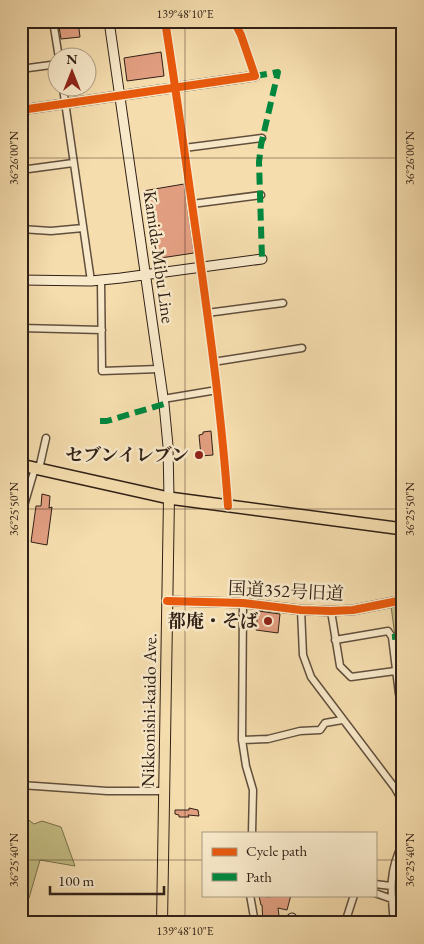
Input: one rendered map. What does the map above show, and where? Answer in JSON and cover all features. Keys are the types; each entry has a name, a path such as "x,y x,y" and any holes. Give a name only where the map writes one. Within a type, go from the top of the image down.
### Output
{"highway":[{"path":"21,465 169,498 403,529"}],"main road":[{"name":"Nikkonishi-kaido Ave.","path":"162,923 169,498"}],"street":[{"path":"53,21 57,48"},
{"name":"Kamida-Mibu Line","path":"109,21 163,399 168,446 169,498"},
{"path":"164,21 176,88 201,267 228,506"},
{"path":"21,110 255,76 241,35 234,21"},
{"path":"21,69 48,65"},
{"path":"65,98 91,281"},
{"path":"184,148 262,138"},
{"path":"21,170 73,163"},
{"path":"192,204 261,195"},
{"path":"21,229 59,231 83,228"},
{"path":"21,280 91,281 262,259"},
{"path":"101,280 102,371 159,369"},
{"path":"207,313 283,303"},
{"path":"21,328 102,330"},
{"path":"213,362 302,348"},
{"path":"163,399 216,390"},
{"path":"21,516 46,438"},
{"name":"国道352号旧道","path":"167,601 243,603 301,610 331,611 352,610 403,600"},
{"path":"243,603 242,740 246,766 253,790 252,832"},
{"path":"301,610 301,642 305,662 311,677 395,788 403,802"},
{"path":"331,611 340,666 351,677 395,671"},
{"path":"335,640 388,631 392,637 399,694"},
{"path":"242,740 268,740 300,731 320,730 325,723 342,720"},
{"path":"21,785 97,790 164,791"},
{"path":"394,923 390,886 397,854 403,843"},
{"path":"376,884 390,886"},
{"path":"376,893 392,898"},
{"path":"250,896 255,923"},
{"path":"345,923 354,896"}],"shaded area":[{"path":"403,603 403,643 396,644 391,606"},
{"path":"22,815 34,824 42,821 61,827 75,866 40,860 29,898 21,889"}],"building":[{"path":"58,21 78,21 80,37 61,39"},
{"path":"161,52 164,76 127,81 124,58"},
{"path":"184,184 194,253 154,259 143,191"},
{"path":"211,431 213,455 201,456 199,435 203,434 203,432"},
{"path":"42,494 50,496 49,508 52,507 47,545 31,542 36,506 41,506"},
{"name":"都庵・そば","path":"258,611 280,614 278,633 256,630"},
{"path":"189,808 198,810 199,816 188,815 189,817 179,817 179,815 175,814 175,810 189,810"},
{"path":"259,896 291,896 287,910 278,908 280,923 263,923"}],"marked path":[{"path":"255,76 278,72 261,145 259,162 262,259"},
{"path":"100,421 107,421 164,404"},
{"path":"392,637 403,636"}],"cycle path":[{"path":"165,21 211,343 228,506"},
{"path":"21,110 255,76 241,35 234,21"},
{"path":"167,601 243,603 301,610 331,611 353,610 403,600"}],"place":[{"name":"セブンイレブン","path":"199,455"},
{"name":"都庵・そば","path":"268,621"}]}
